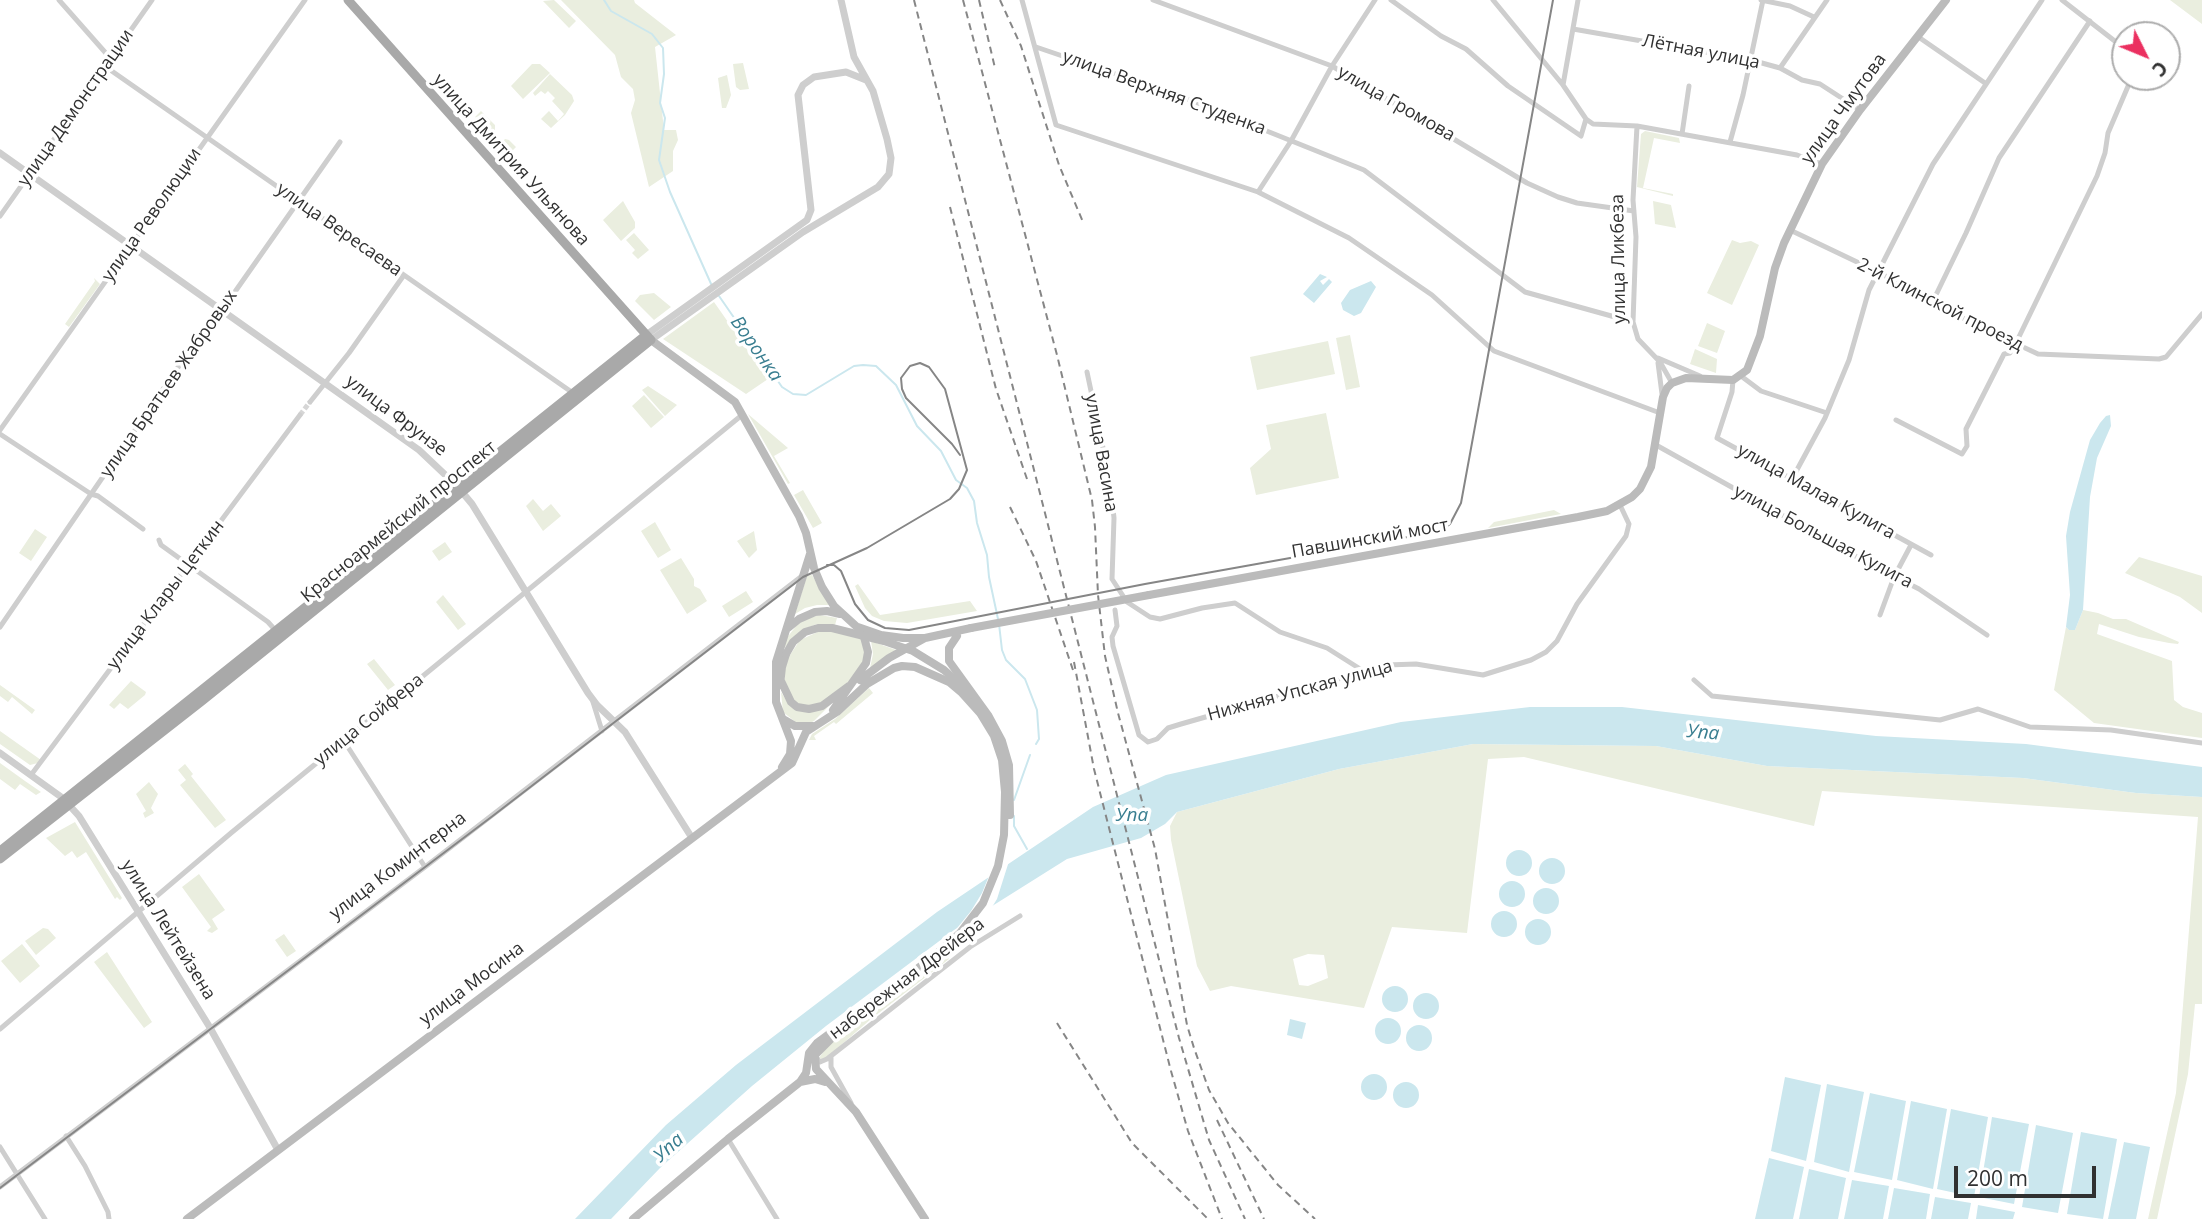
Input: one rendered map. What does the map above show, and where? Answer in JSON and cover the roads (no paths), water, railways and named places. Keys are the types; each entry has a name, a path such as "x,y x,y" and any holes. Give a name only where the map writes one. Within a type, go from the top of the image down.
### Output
{"main road":[{"name":"улица Дмитрия Ульянова","path":"348,0 648,338"},
{"name":"улица Чмутова","path":"1737,378 1752,359 1775,268 1789,230 1822,163 1946,0"},
{"name":"Красноармейский проспект","path":"0,859 275,631 459,489 573,393 648,338"},
{"name":"Красноармейский проспект","path":"0,851 66,802 648,338"},
{"path":"648,338 732,398 799,516 814,569 829,598 844,616 857,626 888,637 925,638"},
{"path":"1620,505 1632,497 1647,479 1656,445 1663,397 1672,383 1686,378 1737,378"},
{"name":"Павшинский мост","path":"925,638 1596,513 1620,505"},
{"path":"776,775 787,761 791,750 790,735 777,705 776,662 810,554"},
{"name":"улица Коминтерна","path":"803,575 814,569"},
{"path":"786,630 799,619 816,612 827,611 844,616"},
{"path":"825,720 853,685 867,659 866,643 857,626"},
{"path":"777,705 786,653 802,634 814,629 832,628 892,643 919,654 944,670 971,694"},
{"path":"925,1219 856,1112 816,1069 815,1055 828,1041 965,935 986,908 1000,878 1009,836 1011,797 1006,753 993,723 948,661 950,646 957,636"},
{"path":"781,681 791,702 800,708 822,706 889,658 925,638"},
{"path":"633,1219 800,1082 806,1073 809,1053 817,1043 934,959 970,921 993,882 1004,835 1005,792 1002,760 994,736 980,713 949,682 919,668 902,666 887,671 804,735 792,763 776,775"},
{"path":"783,719 795,726 816,726"},
{"name":"улица Мосина","path":"187,1219 776,775"},
{"path":"800,1082 815,1079 828,1084"}],"street":[{"path":"59,0 111,59"},
{"name":"улица Демонстрации","path":"0,216 152,0"},
{"name":"улица Революции","path":"0,432 305,0"},
{"path":"841,0 854,57 866,81"},
{"path":"1022,0 1056,125 1258,192 1349,238 1432,295 1494,351 1660,413"},
{"name":"улица Громова","path":"1153,0 1332,66 1527,183 1577,203 1634,211"},
{"path":"1258,192 1291,141 1332,66 1376,0"},
{"path":"1391,0 1441,36 1466,49 1508,86 1581,136 1586,119"},
{"path":"1494,0 1563,85 1586,119 1594,125 1637,126 1811,158 1822,163"},
{"path":"1563,85 1578,0"},
{"path":"1730,142 1763,0 1790,6 1814,17"},
{"path":"1780,68 1827,0"},
{"path":"1792,479 1827,413 1853,347 1866,299 1878,272 1933,164 2042,0"},
{"path":"2062,0 2111,38"},
{"path":"1933,301 1998,158 2090,21"},
{"name":"Лётная улица","path":"1573,30 1751,60 1780,68 1802,80 1820,84 1860,110"},
{"path":"1917,36 1985,83"},
{"name":"улица Верхняя Cтуденка","path":"1036,47 1177,95 1364,170 1525,292 1633,323"},
{"path":"846,72 854,57"},
{"name":"улица Вересаева","path":"106,66 573,393"},
{"path":"825,220 811,210 798,95 803,85 814,78 846,72 866,81"},
{"name":"Красноармейский проспект","path":"648,338 708,294 796,236 878,187 889,174 891,158 873,91 866,81"},
{"path":"1682,134 1689,86"},
{"path":"1896,420 1962,454 1967,446 1966,429 2004,354 2010,353 2015,345 2097,176 2108,133 2126,91"},
{"name":"улица Ликбеза","path":"1637,126 1633,323 1638,339 1655,356 1672,383"},
{"name":"улица Братьев Жабровых","path":"0,626 220,309 340,142"},
{"name":"улица Фрунзе","path":"0,153 419,450 459,489 472,504 588,693 625,732 692,838"},
{"name":"Красноармейский проспект","path":"734,277 807,220 811,210"},
{"name":"2-й Клинской проезд","path":"1789,230 1803,239 1878,272 2015,345 2038,354 2159,359 2166,357 2202,314"},
{"path":"310,402 404,275"},
{"path":"1655,356 1707,379"},
{"path":"1655,356 1663,397"},
{"name":"улица Васина","path":"1087,372 1110,481 1114,518 1112,579 1127,602 1150,617 1160,619 1235,603 1280,632 1327,648 1366,672"},
{"path":"1737,378 1761,391 1827,413"},
{"name":"улица Малая Кулига","path":"1737,378 1717,438 1931,555"},
{"name":"улица Клары Цеткин","path":"31,775 300,415"},
{"name":"улица Сойфера","path":"0,1029 178,877 742,415"},
{"path":"0,432 144,529"},
{"name":"улица Большая Кулига","path":"1656,445 1929,595 1987,635"},
{"name":"Нижняя Упская улица","path":"1115,610 1113,646 1139,735 1148,742 1157,739 1168,728 1387,665 1409,663 1483,675 1531,660 1546,652 1557,641 1577,604 1626,537 1629,524 1620,505"},
{"path":"159,540 161,545 268,622 275,631"},
{"path":"1880,615 1894,577 1911,545"},
{"name":"улица Коминтерна","path":"0,1187 425,867 803,575"},
{"path":"957,636 971,628"},
{"path":"1693,680 1712,696 1940,720 1978,709 2030,727 2111,730 2202,743"},
{"path":"588,693 598,713 602,731"},
{"path":"344,741 425,867"},
{"name":"улица Лейтейзена","path":"0,753 66,802 81,818 210,1027 278,1150"},
{"name":"набережная Дрейера","path":"815,1055 820,1062 831,1057 970,947 1020,916"},
{"path":"831,1057 832,1071 856,1112"},
{"path":"66,1136 85,1166 108,1212 108,1219"},
{"path":"728,1139 777,1219"},
{"path":"0,1147 46,1219"}],"water":[{"path":"1320,274 1327,277 1320,281 1323,285 1329,279 1332,282 1314,303 1303,294"},
{"path":"1371,281 1376,287 1361,313 1354,316 1343,310 1341,303 1350,290"},
{"path":"2110,415 2111,426 2097,458 2090,497 2083,610 2075,630 2069,630 2066,627 2070,595 2066,536 2070,512 2090,440 2100,423"},
{"name":"Упа","path":"1530,707 1622,707 1876,736 2026,744 2202,767 2202,797 2136,793 2023,778 1767,766 1656,746 1473,744 1339,769 1177,812 1165,824 1141,838 1067,859 954,930 826,1026 752,1086 660,1168 611,1219 575,1219 666,1125 736,1065 937,912 1093,807 1166,775 1401,722"},
{"path":"1519,850 1528,854 1532,863 1528,872 1519,876 1510,872 1506,863 1510,854"},
{"path":"1552,858 1561,862 1565,871 1561,880 1552,884 1543,880 1539,871 1543,862"},
{"path":"1512,881 1521,885 1525,894 1521,903 1512,907 1503,903 1499,894 1503,885"},
{"path":"1546,888 1555,892 1559,901 1555,910 1546,914 1537,910 1533,901 1537,892"},
{"path":"1504,911 1513,915 1517,924 1513,933 1504,937 1495,933 1491,924 1495,915"},
{"path":"1538,919 1547,923 1551,932 1547,941 1538,945 1529,941 1525,932 1529,923"},
{"path":"1395,986 1404,990 1408,999 1404,1008 1395,1012 1386,1008 1382,999 1386,990"},
{"path":"1426,993 1435,997 1439,1006 1435,1015 1426,1019 1417,1015 1413,1006 1417,997"},
{"path":"1388,1018 1397,1022 1401,1031 1397,1040 1388,1044 1379,1040 1375,1031 1379,1022"},
{"path":"1290,1019 1306,1023 1302,1039 1287,1035"},
{"path":"1419,1025 1428,1029 1432,1038 1428,1047 1419,1051 1410,1047 1406,1038 1410,1029"},
{"path":"1374,1074 1383,1078 1387,1087 1383,1096 1374,1100 1365,1096 1361,1087 1365,1078"},
{"path":"1785,1077 1821,1085 1806,1161 1771,1151"},
{"path":"1406,1082 1415,1086 1419,1095 1415,1104 1406,1108 1397,1104 1393,1095 1397,1086"},
{"path":"1827,1084 1864,1092 1849,1172 1814,1162"},
{"path":"1870,1093 1906,1101 1892,1180 1854,1172"},
{"path":"1911,1101 1947,1109 1933,1189 1897,1180"},
{"path":"1951,1109 1988,1117 1974,1197 1937,1189"},
{"path":"1992,1117 2029,1124 2014,1204 1979,1197"},
{"path":"2036,1125 2073,1133 2058,1213 2022,1207"},
{"path":"2081,1132 2117,1139 2103,1219 2067,1214"},
{"path":"2124,1142 2150,1147 2136,1219 2108,1219"},
{"path":"1769,1158 1804,1167 1793,1219 1755,1219"},
{"path":"1809,1169 1846,1178 1838,1219 1799,1219"},
{"path":"1852,1180 1889,1186 1883,1219 1844,1219"},
{"path":"1894,1188 1930,1194 1926,1219 1888,1219"},
{"path":"1935,1197 1971,1203 1968,1219 1931,1219"},
{"path":"1978,1205 2015,1212 2013,1219 1976,1219"}],"waterway":[{"name":"Воронка","path":"604,0 611,11 652,34 663,48 664,74 660,103 665,118 659,160 670,192 712,286"},
{"name":"Воронка","path":"719,296 782,387 793,394 806,395 854,366 863,365 876,366 896,385 917,426 941,451 956,480 967,488 974,501 998,619"},
{"name":"Воронка","path":"999,624 1006,660 1025,679 1037,710 1039,739 1036,744"},
{"name":"Воронка","path":"1014,800 1030,755"},
{"name":"Воронка","path":"1014,816 1014,826 1027,849"}],"tunnel":[{"path":"300,415 310,402"}],"tram line":[{"path":"827,565 834,565 841,571 855,604 868,620 885,628 909,630 1441,531 1450,524 1461,503 1553,0"},
{"path":"0,1188 494,815 803,577 867,548 950,499 959,489 967,470 945,389 929,367 920,363 910,366 901,378 906,398 960,455"}],"railway":[{"path":"914,0 1179,1038 1209,1140 1245,1219"},
{"path":"963,0 1057,355 1092,500 1105,656 1155,849 1187,1025 1209,1090 1228,1123 1278,1185 1315,1219"},
{"path":"979,0 995,68"},
{"path":"1000,0 1021,46 1059,165 1083,222"},
{"path":"950,207 996,389 1027,479"},
{"path":"1010,507 1036,561 1074,673"},
{"path":"1074,662 1094,769 1171,1071 1188,1131 1222,1219"},
{"path":"1057,1023 1132,1143 1208,1219"},
{"path":"1217,1120 1264,1219"}]}
